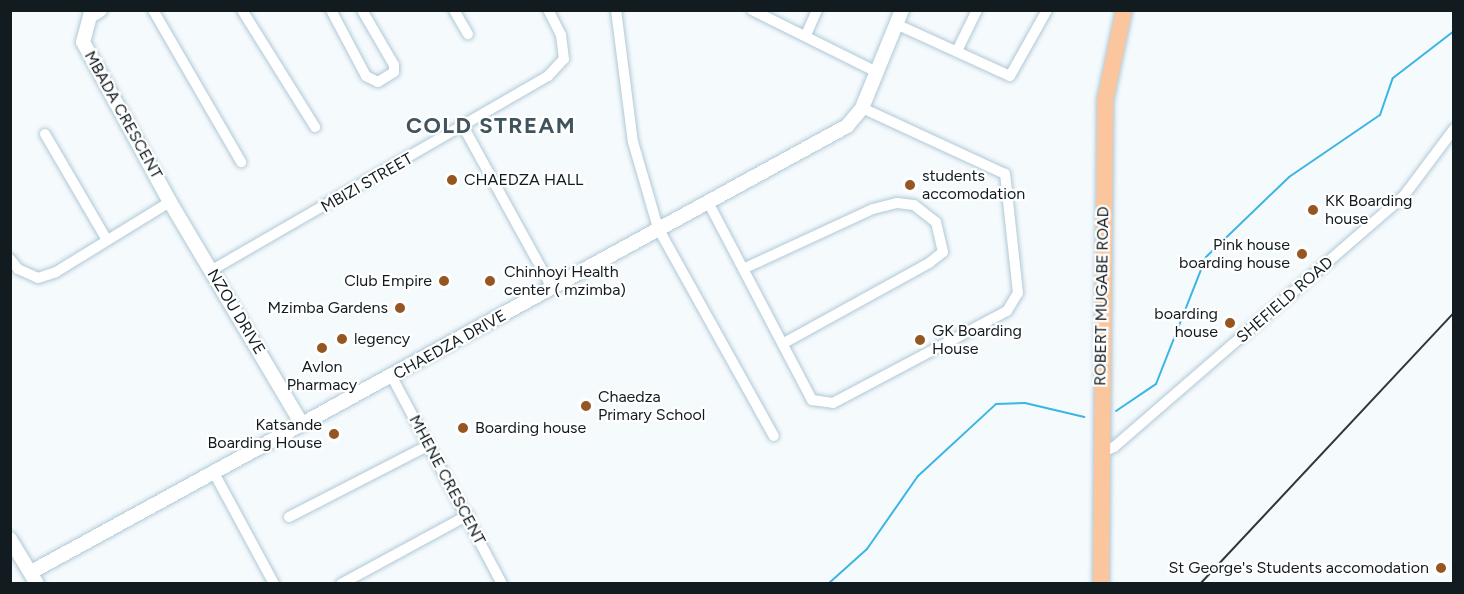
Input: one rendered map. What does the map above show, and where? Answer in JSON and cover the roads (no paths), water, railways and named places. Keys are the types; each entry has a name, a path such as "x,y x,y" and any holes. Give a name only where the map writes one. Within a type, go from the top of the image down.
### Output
{"main road":[{"name":"ROBERT MUGABE ROAD","path":"1101,584 1100,453 1105,101 1124,10"}],"street":[{"path":"153,10 241,162"},
{"path":"242,10 315,127"},
{"path":"331,10 366,76 378,82 394,72 394,65 362,10"},
{"path":"454,10 468,34"},
{"name":"MBIZI STREET","path":"212,270 548,76 564,58 561,35 548,10"},
{"path":"616,10 633,142 658,228 774,436"},
{"path":"752,10 875,71"},
{"path":"806,35 817,10"},
{"name":"CHAEDZA DRIVE","path":"35,577 213,471 392,377 658,228 847,126 862,108 875,71 902,10"},
{"path":"957,51 978,10"},
{"path":"896,24 1010,76 1047,10"},
{"name":"MBADA CRESCENT","path":"90,16 83,42 170,202"},
{"path":"708,202 812,400 833,403 1007,311 1018,293 1005,174 862,108"},
{"path":"463,126 552,288"},
{"name":"SHEFIELD ROAD","path":"1100,453 1114,447 1403,197 1454,129"},
{"path":"45,134 107,240"},
{"path":"10,259 18,269 38,278 56,272 170,202"},
{"name":"NZOU DRIVE","path":"170,202 301,423"},
{"path":"743,269 873,208 897,203 914,205 936,222 943,252 929,263 784,343"},
{"name":"MHENE CRESCENT","path":"392,377 468,515 502,584"},
{"path":"289,517 429,445"},
{"path":"213,471 274,584"},
{"path":"341,584 468,515"},
{"path":"10,539 35,577"}],"waterway":[{"path":"1116,411 1156,384 1206,257 1289,177 1380,115 1393,78 1454,31"},
{"path":"828,584 867,549 918,476 996,404 1025,403 1084,417"}],"railway":[{"path":"1200,584 1454,313"}],"place":[{"name":"CHAEDZA HALL","path":"452,180"},
{"name":"students accomodation","path":"910,185"},
{"name":"KK Boarding house","path":"1313,210"},
{"name":"Pink house boarding house","path":"1302,254"},
{"name":"Club Empire","path":"444,281"},
{"name":"Chinhoyi Health center ( mzimba)","path":"490,281"},
{"name":"Mzimba Gardens","path":"400,308"},
{"name":"boarding house","path":"1230,323"},
{"name":"legency","path":"342,339"},
{"name":"GK Boarding House","path":"920,340"},
{"name":"Avlon Pharmacy","path":"322,348"},
{"name":"Chaedza Primary School","path":"586,406"},
{"name":"Boarding house","path":"463,428"},
{"name":"Katsande Boarding House","path":"334,434"},
{"name":"St George's Students accomodation","path":"1441,568"}],"district":[{"name":"COLD STREAM","path":"491,126"}]}
